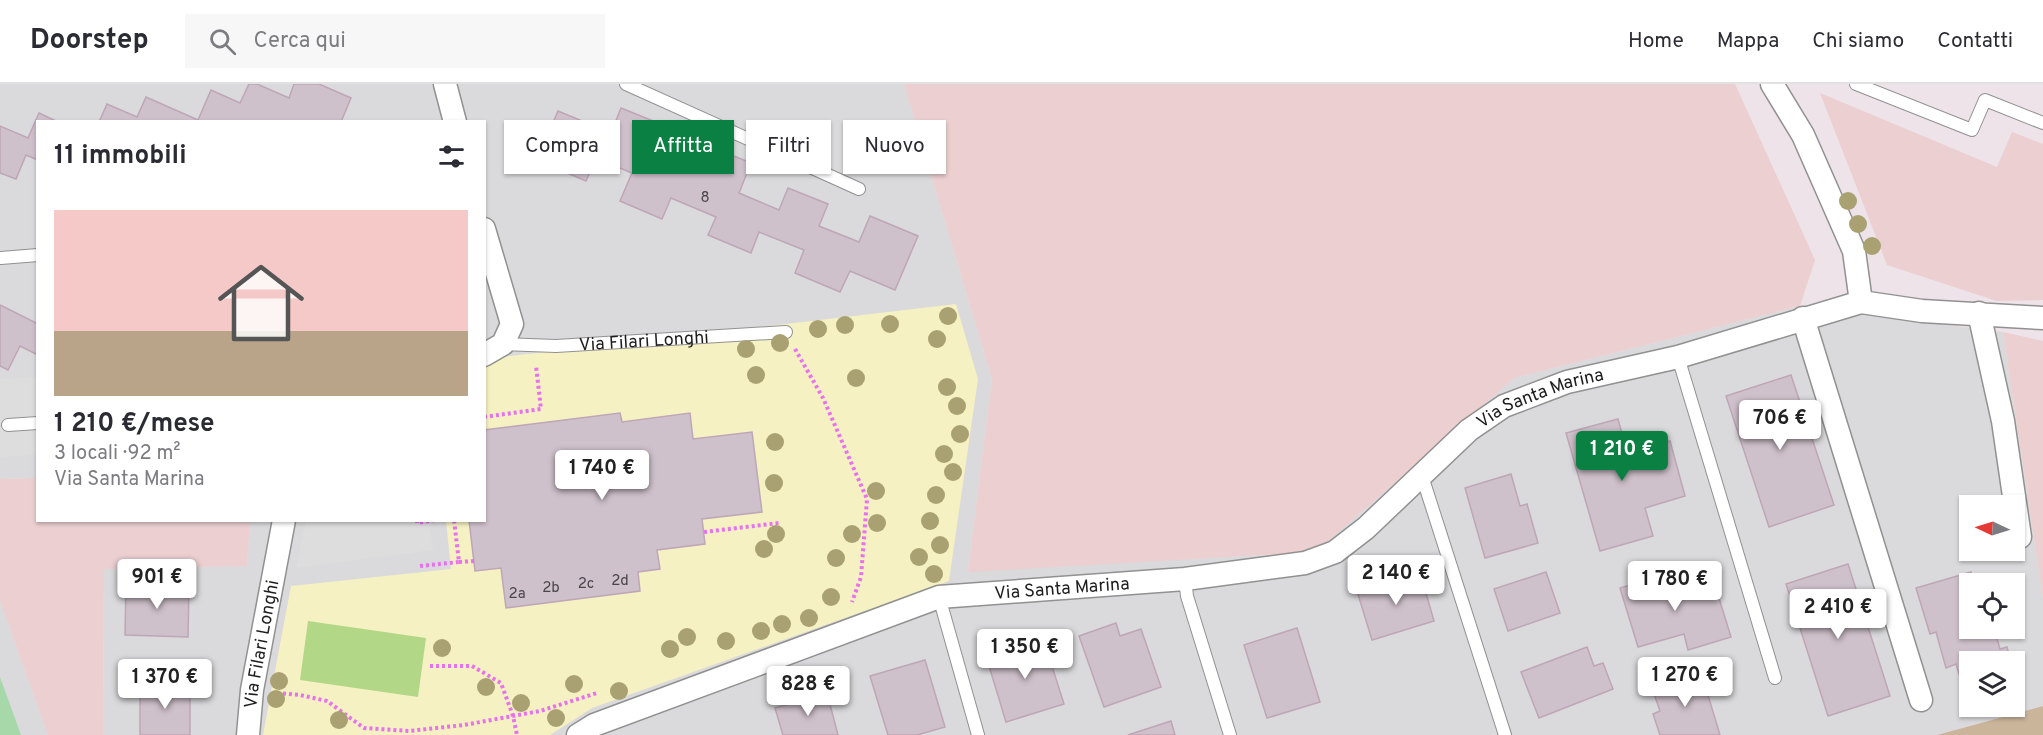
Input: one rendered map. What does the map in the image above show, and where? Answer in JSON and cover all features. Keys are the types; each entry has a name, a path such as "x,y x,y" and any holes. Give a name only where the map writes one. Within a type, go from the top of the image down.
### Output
{"street":[{"path":"445,84 454,120"},
{"path":"1772,84 1803,135 1854,251 1861,302"},
{"name":"Via Filari Longhi","path":"486,236 512,324 494,349"},
{"name":"Via Santa Marina","path":"578,735 594,725 939,597 1185,579 1305,563 1335,552 1366,528 1469,430 1504,406 1567,382 1678,357 1861,302 1922,311 2043,318"},
{"path":"1979,313 2003,421 2014,495"},
{"path":"1803,318 1921,700"},
{"name":"Via Filari Longhi","path":"248,735 252,690 284,522"}],"lane":[{"path":"626,84 859,189"},
{"path":"1856,84 1972,130 1985,100 2043,123"},
{"path":"1,258 36,255"},
{"name":"Via Filari Longhi","path":"494,349 786,332"},
{"path":"1678,357 1775,678"},
{"path":"8,425 36,423"},
{"path":"1422,476 1505,735"},
{"path":"1185,579 1187,596 1230,735"},
{"path":"939,597 978,735"}],"path":[{"path":"786,332 823,399 867,499 861,577 851,604"},
{"path":"486,417 541,409 534,345"},
{"path":"454,522 459,562"},
{"path":"704,532 779,523"},
{"path":"420,566 474,561"},
{"path":"430,666 472,666 501,683 517,735"},
{"path":"252,690 300,695 327,701 364,728 408,731 464,725 540,711 603,692"}],"shaded area":[{"path":"0,84 904,84 915,120 843,120 843,174 931,174 992,379 968,571 1316,552 1514,378 1800,306 2003,332 2043,598 2043,706 2025,711 2025,651 1959,651 1959,717 2003,717 1937,735 103,735 104,569 247,566 250,522 486,522 486,120 36,120 36,478 0,479"},
{"path":"904,84 1735,84 1815,260 1800,306 1514,378 1316,552 968,572 992,379 931,174 946,174 946,120 915,120"},
{"path":"1820,93 1997,167 2012,132 2043,144 2043,300 1997,301 1887,265"},
{"path":"956,304 978,379 949,581 592,708 550,735 263,735 291,586 451,569 446,522 486,522 486,359"},
{"path":"2003,332 2043,341 2043,598"},
{"path":"36,377 36,455 0,457 0,379"},
{"path":"36,478 36,522 250,522 247,566 104,569 103,735 48,735 0,601 0,479"},
{"path":"306,522 429,522 433,550 296,568"},
{"path":"0,601 48,735 0,735"},
{"path":"308,621 426,638 418,697 300,680"},
{"path":"0,677 21,735 0,735"},
{"path":"2043,706 2043,735 1937,735 2003,717 2025,717 2025,711"}],"building":[{"path":"249,84 257,84 289,98 294,84 319,84 351,98 342,120 198,120 211,90 240,103"},
{"path":"146,97 198,120 100,120 107,104 137,117"},
{"path":"621,108 651,120 632,120 632,173 620,168 620,120 616,120"},
{"path":"558,111 580,120 554,120"},
{"path":"39,113 54,120 36,120 36,159 26,155 16,179 0,173 0,126 28,138"},
{"path":"734,156 746,161 747,174 739,193 779,210 788,188 828,204 819,226 859,242 870,216 918,236 895,290 850,271 840,292 795,273 804,250 759,232 751,253 708,235 716,217 671,198 662,219 620,201 632,173 734,174"},
{"path":"570,174 589,174 586,181"},
{"path":"0,305 36,323 36,354 20,346 8,370 0,366"},
{"path":"1791,375 1834,505 1769,527 1726,396"},
{"path":"620,413 622,422 690,413 693,439 752,432 762,512 702,519 705,544 657,550 660,569 638,572 640,591 506,608 501,568 475,571 469,522 486,522 486,430"},
{"path":"1618,419 1627,453 1670,441 1685,496 1645,508 1653,536 1600,551 1566,433"},
{"path":"1511,474 1520,506 1527,504 1538,543 1485,558 1465,488"},
{"path":"1848,564 1890,696 1828,716 1786,584"},
{"path":"1420,572 1434,621 1372,640 1357,591"},
{"path":"1546,572 1560,613 1508,631 1494,589"},
{"path":"1677,572 1683,592 1714,582 1731,637 1688,650 1684,634 1638,647 1620,588"},
{"path":"1959,575 1959,639 1997,639 2000,649 2007,647 2008,651 1959,651 1959,674 1956,664 1946,668 1936,632 1930,634 1916,588"},
{"path":"126,584 189,586 188,637 125,635"},
{"path":"1116,623 1120,636 1141,629 1161,687 1104,707 1079,636"},
{"path":"1297,628 1320,702 1267,718 1244,645"},
{"path":"1043,638 1064,704 1006,722 986,656"},
{"path":"1587,647 1594,666 1603,663 1613,689 1539,718 1521,672"},
{"path":"925,660 945,727 917,735 888,735 870,676"},
{"path":"1701,672 1720,735 1660,735 1653,714 1660,711 1652,688"},
{"path":"140,685 190,685 190,735 140,735"},
{"path":"827,693 838,735 783,735 775,708"},
{"path":"1171,721 1175,735 1128,735"}]}
